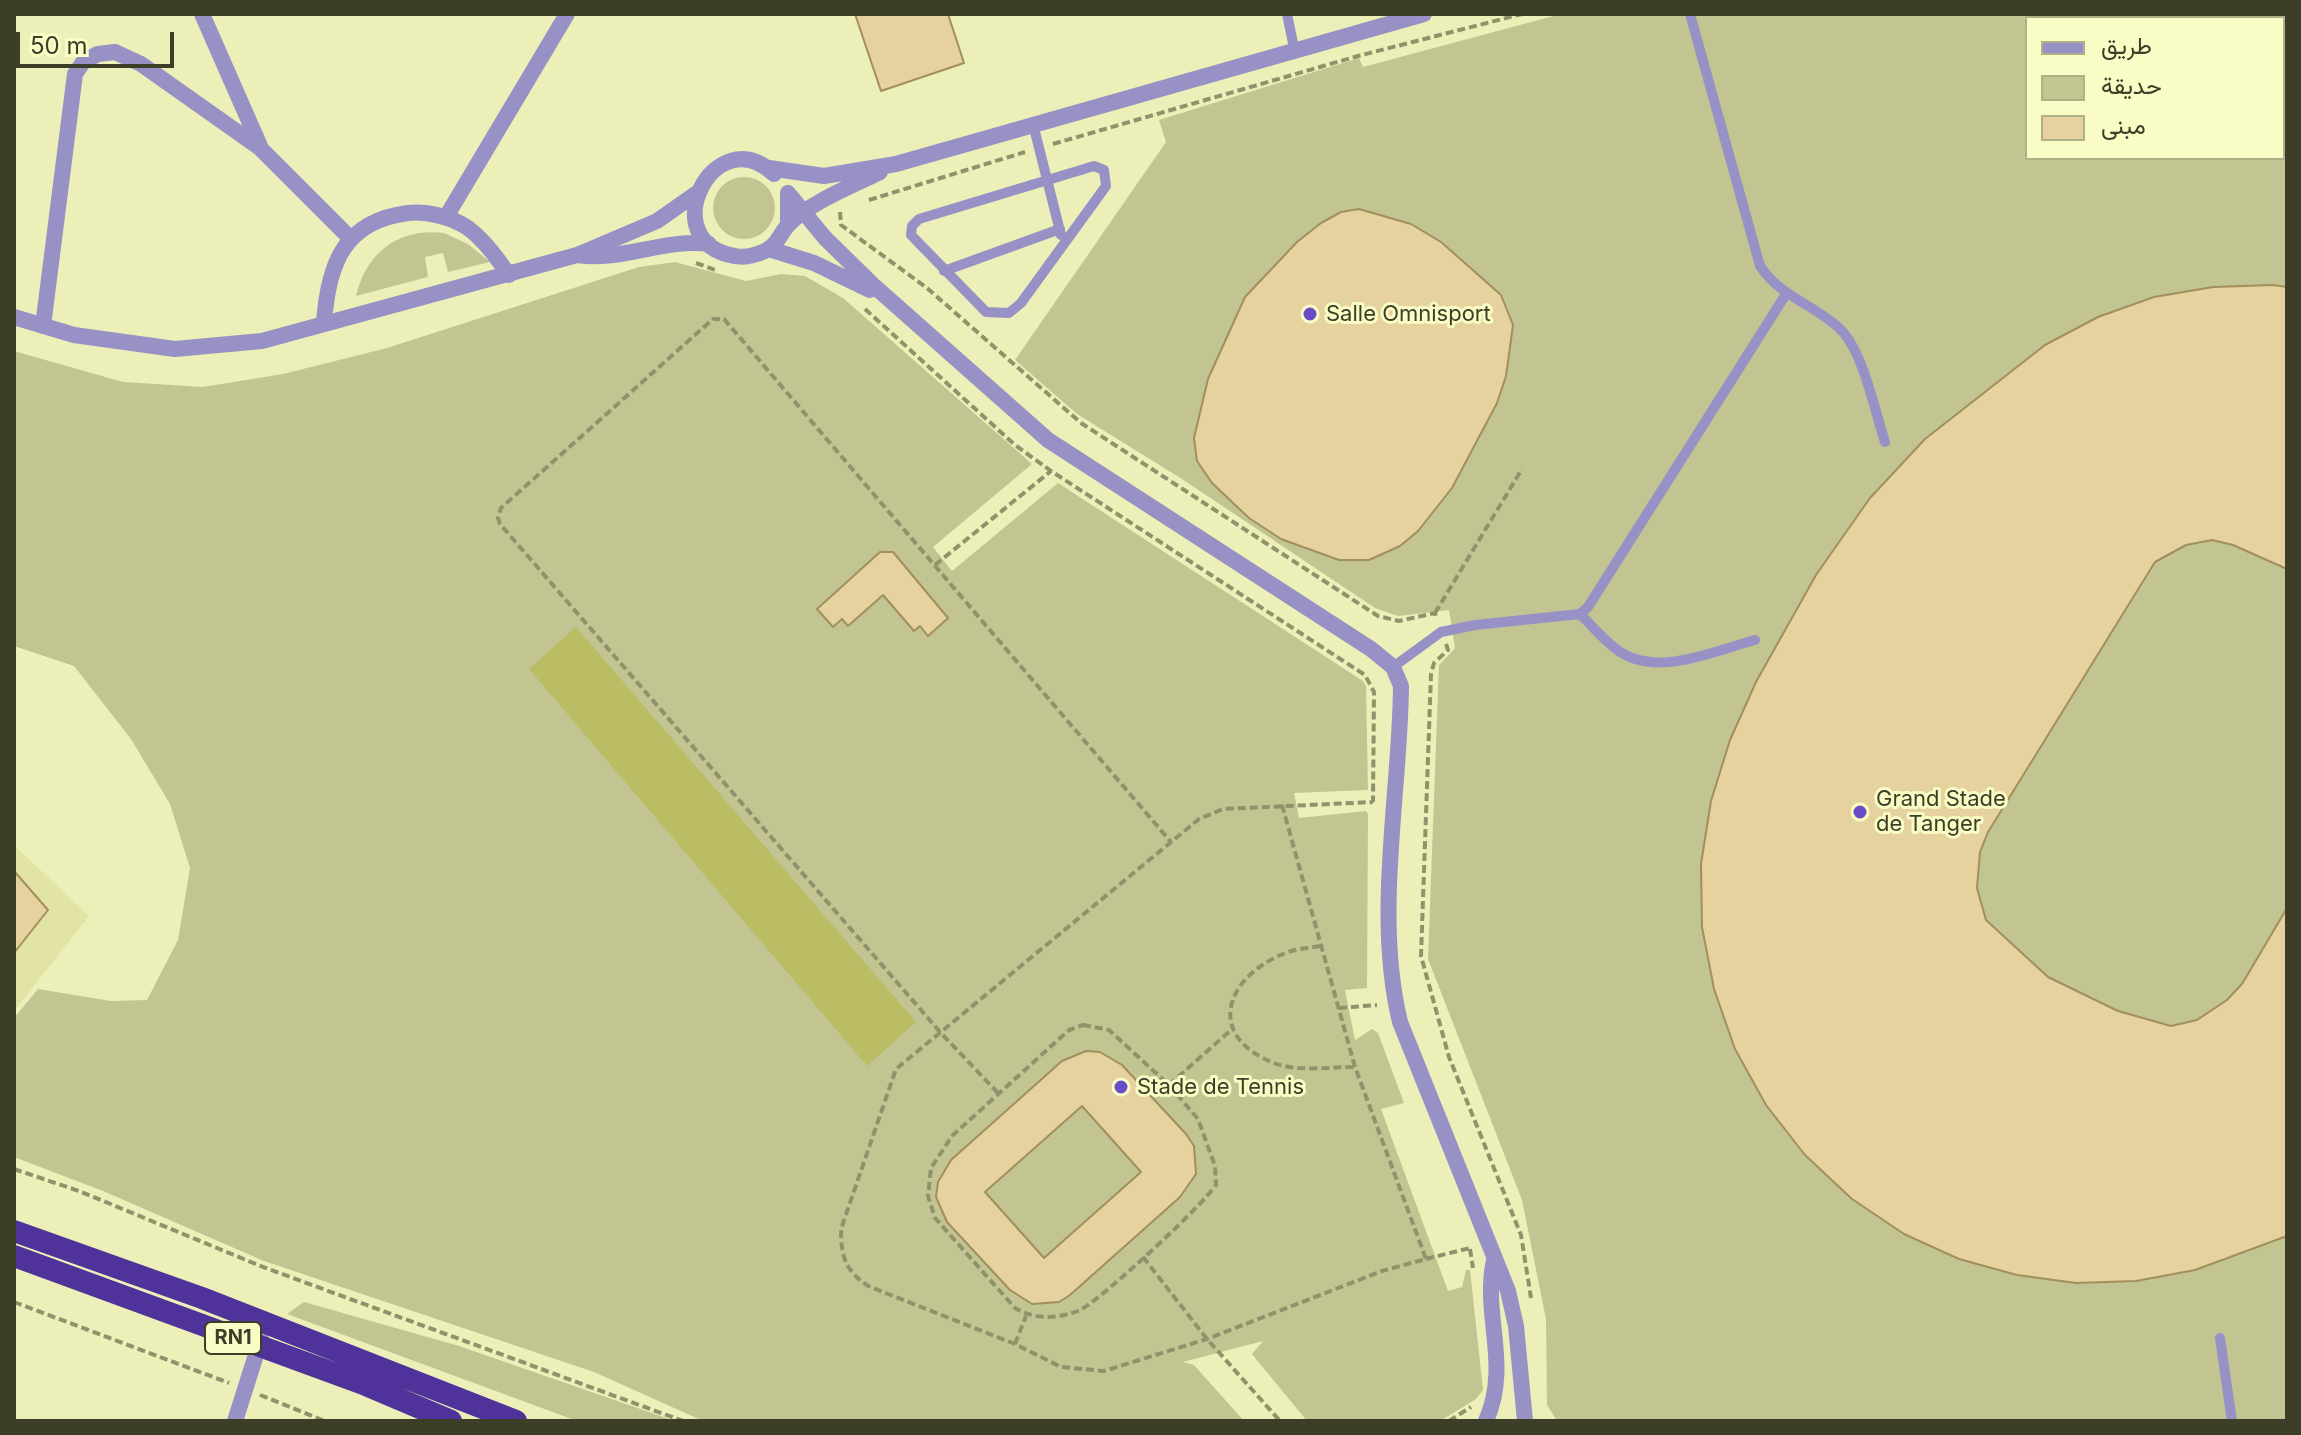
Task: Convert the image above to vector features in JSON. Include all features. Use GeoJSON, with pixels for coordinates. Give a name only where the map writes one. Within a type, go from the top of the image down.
{"type":"FeatureCollection","features":[{"type":"Feature","properties":{"kind":"highway","name":"RN1"},"geometry":{"type":"LineString","coordinates":[[14,1231],[267,1324],[516,1421]]}},
{"type":"Feature","properties":{"kind":"highway","name":"RN1"},"geometry":{"type":"LineString","coordinates":[[14,1256],[258,1348],[366,1385],[451,1421]]}},
{"type":"Feature","properties":{"kind":"street"},"geometry":{"type":"LineString","coordinates":[[202,14],[260,148]]}},
{"type":"Feature","properties":{"kind":"street"},"geometry":{"type":"LineString","coordinates":[[446,217],[567,14]]}},
{"type":"Feature","properties":{"kind":"street"},"geometry":{"type":"LineString","coordinates":[[14,317],[74,335],[175,349],[262,341],[577,255],[671,214],[697,193],[710,173],[723,164],[738,161],[824,176],[896,164],[1388,19],[1424,14]]}},
{"type":"Feature","properties":{"kind":"street"},"geometry":{"type":"LineString","coordinates":[[43,326],[75,74],[84,61],[98,54],[115,52],[141,64],[260,148],[350,238]]}},
{"type":"Feature","properties":{"kind":"street"},"geometry":{"type":"LineString","coordinates":[[769,249],[788,224],[804,213],[896,164]]}},
{"type":"Feature","properties":{"kind":"street"},"geometry":{"type":"LineString","coordinates":[[769,168],[804,213],[898,308],[1048,440],[1371,649],[1393,667],[1401,686],[1388,941],[1394,1000],[1513,1308],[1525,1421]]}},
{"type":"Feature","properties":{"kind":"street"},"geometry":{"type":"LineString","coordinates":[[697,193],[695,216],[709,244]]}},
{"type":"Feature","properties":{"kind":"street"},"geometry":{"type":"LineString","coordinates":[[788,193],[788,224]]}},
{"type":"Feature","properties":{"kind":"street"},"geometry":{"type":"LineString","coordinates":[[324,323],[326,287],[350,238],[387,216],[416,213],[446,217],[467,227],[488,247],[509,275]]}},
{"type":"Feature","properties":{"kind":"street"},"geometry":{"type":"LineString","coordinates":[[577,255],[609,256],[689,241],[709,244],[738,257],[769,249],[836,273],[898,308]]}},
{"type":"Feature","properties":{"kind":"street"},"geometry":{"type":"LineString","coordinates":[[1486,1421],[1496,1393],[1499,1372],[1491,1287],[1494,1260]]}},
{"type":"Feature","properties":{"kind":"street"},"geometry":{"type":"LineString","coordinates":[[235,1421],[267,1324]]}},
{"type":"Feature","properties":{"kind":"lane"},"geometry":{"type":"LineString","coordinates":[[1287,14],[1294,48]]}},
{"type":"Feature","properties":{"kind":"lane"},"geometry":{"type":"LineString","coordinates":[[1690,14],[1754,254],[1767,277],[1786,294],[1832,322],[1848,338],[1885,442]]}},
{"type":"Feature","properties":{"kind":"lane"},"geometry":{"type":"LineString","coordinates":[[1033,124],[1063,242]]}},
{"type":"Feature","properties":{"kind":"lane"},"geometry":{"type":"LineString","coordinates":[[1094,166],[1107,175],[1106,186],[1063,242],[1021,303],[1001,315],[986,312],[913,239],[911,231],[915,222],[1094,166]]}},
{"type":"Feature","properties":{"kind":"lane"},"geometry":{"type":"LineString","coordinates":[[944,271],[1060,229]]}},
{"type":"Feature","properties":{"kind":"lane"},"geometry":{"type":"LineString","coordinates":[[1393,667],[1441,632],[1475,625],[1580,614],[1595,598],[1786,294]]}},
{"type":"Feature","properties":{"kind":"lane"},"geometry":{"type":"LineString","coordinates":[[1580,614],[1617,650],[1651,662],[1673,661],[1755,640]]}},
{"type":"Feature","properties":{"kind":"lane"},"geometry":{"type":"LineString","coordinates":[[2220,1338],[2232,1421]]}},
{"type":"Feature","properties":{"kind":"path"},"geometry":{"type":"LineString","coordinates":[[854,204],[1358,56],[1522,14]]}},
{"type":"Feature","properties":{"kind":"path"},"geometry":{"type":"LineString","coordinates":[[846,207],[838,216],[841,225],[927,288],[1081,423],[1378,616],[1399,621],[1435,613],[1522,469]]}},
{"type":"Feature","properties":{"kind":"path"},"geometry":{"type":"LineString","coordinates":[[687,258],[721,271]]}},
{"type":"Feature","properties":{"kind":"path"},"geometry":{"type":"LineString","coordinates":[[856,302],[1015,445],[1365,675],[1374,692],[1373,817]]}},
{"type":"Feature","properties":{"kind":"path"},"geometry":{"type":"LineString","coordinates":[[998,1093],[940,1032],[498,518],[501,508],[713,319],[724,319],[1171,842]]}},
{"type":"Feature","properties":{"kind":"path"},"geometry":{"type":"LineString","coordinates":[[935,565],[1051,471]]}},
{"type":"Feature","properties":{"kind":"path"},"geometry":{"type":"LineString","coordinates":[[1435,613],[1448,650],[1434,663],[1431,674],[1421,956],[1449,1057],[1521,1235],[1532,1308]]}},
{"type":"Feature","properties":{"kind":"path"},"geometry":{"type":"LineString","coordinates":[[1373,802],[1282,805],[1208,813],[896,1069],[841,1229],[841,1253],[852,1274],[868,1286],[1015,1344],[1061,1367],[1104,1371],[1207,1339],[1382,1271],[1470,1248]]}},
{"type":"Feature","properties":{"kind":"path"},"geometry":{"type":"LineString","coordinates":[[1282,805],[1355,1067],[1426,1259]]}},
{"type":"Feature","properties":{"kind":"path"},"geometry":{"type":"LineString","coordinates":[[1320,946],[1285,953],[1252,975],[1233,998],[1228,1012],[1231,1030],[1249,1052],[1278,1065],[1355,1067]]}},
{"type":"Feature","properties":{"kind":"path"},"geometry":{"type":"LineString","coordinates":[[1338,1008],[1377,1005],[1375,992]]}},
{"type":"Feature","properties":{"kind":"path"},"geometry":{"type":"LineString","coordinates":[[1083,1025],[1109,1030],[1169,1085],[1198,1119],[1215,1166],[1216,1185],[1143,1257],[1081,1309],[1055,1316],[1027,1315],[1015,1308],[935,1218],[928,1196],[931,1168],[952,1136],[998,1093],[1069,1030],[1083,1025]]}},
{"type":"Feature","properties":{"kind":"path"},"geometry":{"type":"LineString","coordinates":[[1169,1085],[1231,1030]]}},
{"type":"Feature","properties":{"kind":"path"},"geometry":{"type":"LineString","coordinates":[[14,1169],[79,1191],[263,1267],[683,1421]]}},
{"type":"Feature","properties":{"kind":"path"},"geometry":{"type":"LineString","coordinates":[[1465,1234],[1474,1273]]}},
{"type":"Feature","properties":{"kind":"path"},"geometry":{"type":"LineString","coordinates":[[1143,1257],[1207,1339],[1280,1421]]}},
{"type":"Feature","properties":{"kind":"path"},"geometry":{"type":"LineString","coordinates":[[14,1302],[325,1421]]}},
{"type":"Feature","properties":{"kind":"path"},"geometry":{"type":"LineString","coordinates":[[1015,1344],[1027,1315]]}},
{"type":"Feature","properties":{"kind":"path"},"geometry":{"type":"LineString","coordinates":[[1449,1421],[1480,1403]]}},
{"type":"Feature","properties":{"kind":"shaded area"},"geometry":{"type":"Polygon","coordinates":[[[576,627],[916,1022],[867,1066],[529,669],[576,627]]]}},
{"type":"Feature","properties":{"kind":"shaded area"},"geometry":{"type":"Polygon","coordinates":[[[14,845],[89,916],[14,1011],[14,845]]]}},
{"type":"Feature","properties":{"kind":"green space","name":"Grand Stade de Tanger"},"geometry":{"type":"Polygon","coordinates":[[[1561,14],[2287,14],[2287,1421],[1557,1421],[1547,1405],[1546,1319],[1522,1200],[1428,959],[1439,665],[1455,648],[1449,610],[1398,616],[1375,608],[1182,479],[1077,414],[1015,360],[1166,142],[1159,120],[1359,58],[1363,67],[1561,14]]]}},
{"type":"Feature","properties":{"kind":"green space"},"geometry":{"type":"Polygon","coordinates":[[[744,177],[766,186],[775,208],[766,230],[744,239],[722,230],[713,208],[722,186],[744,177]]]}},
{"type":"Feature","properties":{"kind":"green space"},"geometry":{"type":"Polygon","coordinates":[[[444,233],[468,244],[490,262],[448,272],[443,253],[425,257],[428,277],[356,296],[368,267],[387,246],[412,235],[444,233]]]}},
{"type":"Feature","properties":{"kind":"green space"},"geometry":{"type":"Polygon","coordinates":[[[675,262],[746,281],[781,274],[805,276],[843,298],[1032,464],[933,547],[952,571],[1058,483],[1363,681],[1366,686],[1368,790],[1294,793],[1299,818],[1366,811],[1368,814],[1367,988],[1345,990],[1355,1040],[1372,1029],[1378,1033],[1404,1103],[1381,1109],[1448,1291],[1462,1287],[1466,1270],[1470,1270],[1483,1390],[1476,1399],[1440,1421],[1307,1421],[1252,1354],[1263,1341],[1183,1362],[1194,1365],[1244,1421],[703,1421],[594,1372],[264,1261],[103,1191],[14,1157],[14,1018],[38,989],[111,1001],[147,1000],[178,940],[190,868],[170,804],[131,739],[74,666],[14,646],[14,351],[123,382],[203,387],[283,374],[387,348],[639,267],[675,262]]]}},
{"type":"Feature","properties":{"kind":"green space"},"geometry":{"type":"Polygon","coordinates":[[[304,1302],[459,1346],[675,1421],[577,1421],[287,1314],[304,1302]]]}},
{"type":"Feature","properties":{"kind":"building"},"geometry":{"type":"Polygon","coordinates":[[[855,14],[948,14],[964,63],[881,91],[855,14]]]}},
{"type":"Feature","properties":{"kind":"building"},"geometry":{"type":"Polygon","coordinates":[[[1359,209],[1411,224],[1441,242],[1501,295],[1513,325],[1506,376],[1497,403],[1452,488],[1418,531],[1400,546],[1369,560],[1339,560],[1281,539],[1249,518],[1212,483],[1197,461],[1194,438],[1208,379],[1245,297],[1297,242],[1321,223],[1341,212],[1359,209]]]}},
{"type":"Feature","properties":{"kind":"building"},"geometry":{"type":"Polygon","coordinates":[[[2213,287],[2287,287],[2287,569],[2233,545],[2212,540],[2186,545],[2155,562],[1988,832],[1980,852],[1977,888],[1986,920],[2048,977],[2118,1011],[2171,1026],[2197,1020],[2227,1000],[2242,984],[2287,908],[2287,1236],[2195,1270],[2136,1281],[2076,1283],[2017,1275],[1959,1259],[1904,1234],[1852,1199],[1805,1155],[1766,1105],[1735,1049],[1714,989],[1702,927],[1701,864],[1711,801],[1730,740],[1756,682],[1816,575],[1870,498],[1925,439],[2045,345],[2098,317],[2154,297],[2213,287]]]}},
{"type":"Feature","properties":{"kind":"building"},"geometry":{"type":"Polygon","coordinates":[[[880,552],[893,552],[948,618],[928,636],[920,626],[914,631],[883,595],[848,626],[842,619],[833,627],[817,609],[880,552]]]}},
{"type":"Feature","properties":{"kind":"building"},"geometry":{"type":"Polygon","coordinates":[[[14,871],[48,910],[14,953],[14,871]]]}},
{"type":"Feature","properties":{"kind":"building"},"geometry":{"type":"Polygon","coordinates":[[[1086,1051],[1100,1052],[1122,1065],[1186,1134],[1194,1146],[1196,1174],[1180,1197],[1070,1295],[1059,1302],[1032,1304],[1010,1290],[947,1222],[936,1197],[938,1182],[951,1160],[1062,1061],[1086,1051]],[[1082,1106],[985,1192],[1044,1258],[1141,1172],[1082,1106]]]}},
{"type":"Feature","properties":{"kind":"place","name":"Salle Omnisport"},"geometry":{"type":"Point","coordinates":[1310,314]}},
{"type":"Feature","properties":{"kind":"place","name":"Grand Stade de Tanger"},"geometry":{"type":"Point","coordinates":[1860,812]}},
{"type":"Feature","properties":{"kind":"place","name":"Stade de Tennis"},"geometry":{"type":"Point","coordinates":[1121,1087]}}]}
